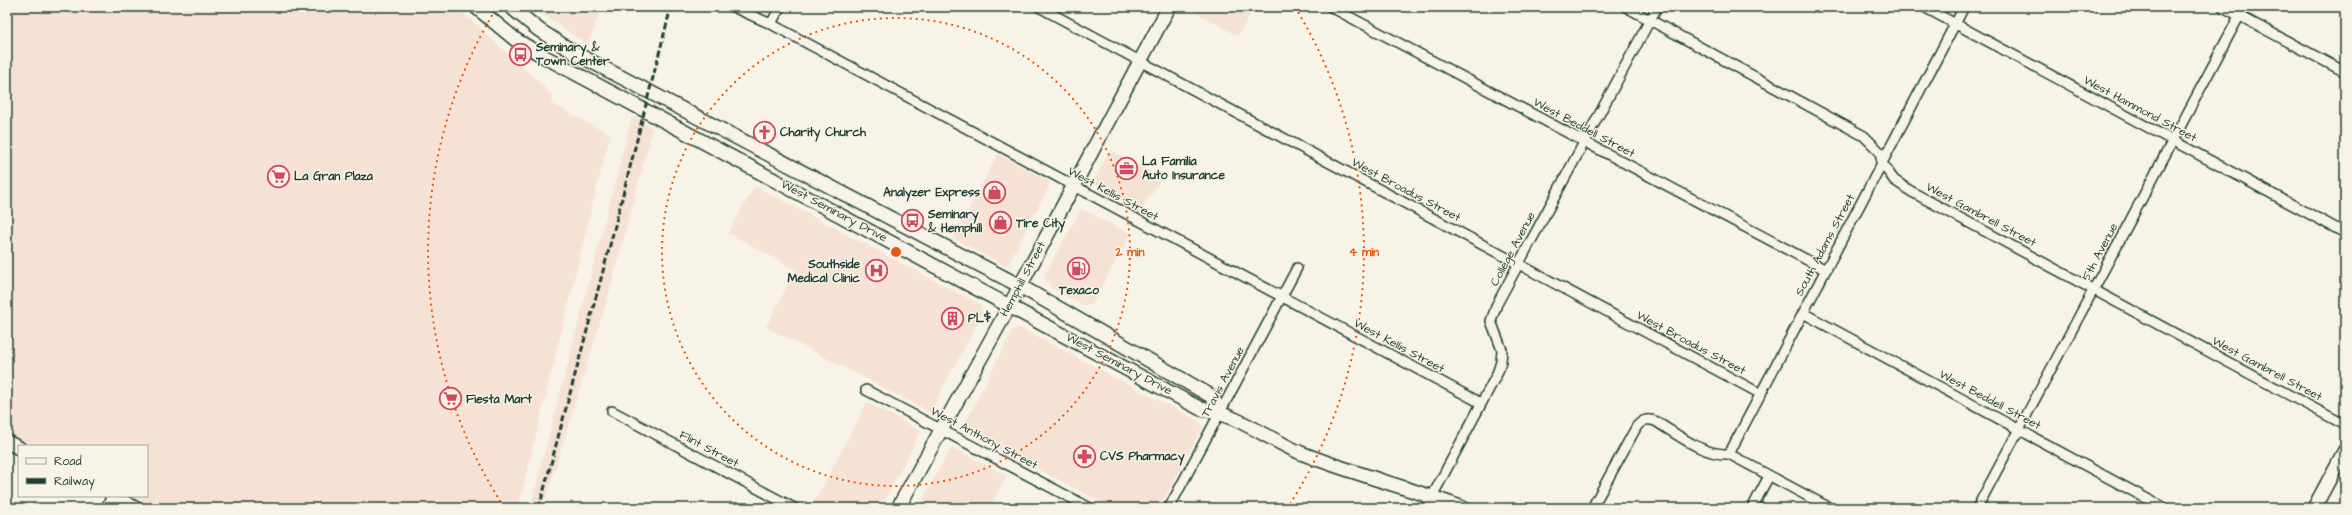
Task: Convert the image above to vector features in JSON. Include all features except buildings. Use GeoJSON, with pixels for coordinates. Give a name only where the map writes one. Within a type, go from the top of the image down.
{"type":"FeatureCollection","features":[{"type":"Feature","properties":{"kind":"main road","name":"West Seminary Drive"},"geometry":{"type":"LineString","coordinates":[[476,7],[516,40],[545,57],[1010,305],[1201,409],[1221,412],[1268,438],[1332,465],[1429,502],[1463,508]]}},
{"type":"Feature","properties":{"kind":"main road","name":"West Seminary Drive"},"geometry":{"type":"LineString","coordinates":[[511,7],[539,30],[575,53],[845,193],[1020,286],[1211,396],[1221,412]]}},
{"type":"Feature","properties":{"kind":"main road","name":"Hemphill Street"},"geometry":{"type":"LineString","coordinates":[[898,508],[1010,305],[1169,7]]}},
{"type":"Feature","properties":{"kind":"main road"},"geometry":{"type":"LineString","coordinates":[[829,209],[845,193]]}},
{"type":"Feature","properties":{"kind":"main road"},"geometry":{"type":"LineString","coordinates":[[7,442],[18,448]]}},
{"type":"Feature","properties":{"kind":"main road"},"geometry":{"type":"LineString","coordinates":[[2314,508],[2345,450]]}},
{"type":"Feature","properties":{"kind":"main road"},"geometry":{"type":"LineString","coordinates":[[114,497],[134,508]]}},
{"type":"Feature","properties":{"kind":"street","name":"West Kellis Street"},"geometry":{"type":"LineString","coordinates":[[733,7],[771,24],[1481,403]]}},
{"type":"Feature","properties":{"kind":"street"},"geometry":{"type":"LineString","coordinates":[[771,24],[780,7]]}},
{"type":"Feature","properties":{"kind":"street","name":"West Broadus Street"},"geometry":{"type":"LineString","coordinates":[[1039,7],[1761,394]]}},
{"type":"Feature","properties":{"kind":"street","name":"West Beddell Street"},"geometry":{"type":"LineString","coordinates":[[1331,7],[1826,270]]}},
{"type":"Feature","properties":{"kind":"street","name":"West Gambrell Street"},"geometry":{"type":"LineString","coordinates":[[1626,7],[1864,136],[1880,152],[1882,163],[1894,180],[1912,192],[2345,425]]}},
{"type":"Feature","properties":{"kind":"street","name":"College Avenue"},"geometry":{"type":"LineString","coordinates":[[1429,502],[1497,374],[1501,362],[1502,350],[1491,321],[1497,304],[1657,7]]}},
{"type":"Feature","properties":{"kind":"street","name":"West Hammond Street"},"geometry":{"type":"LineString","coordinates":[[1924,7],[2345,233]]}},
{"type":"Feature","properties":{"kind":"street","name":"South Adams Street"},"geometry":{"type":"LineString","coordinates":[[1729,454],[1964,7]]}},
{"type":"Feature","properties":{"kind":"street"},"geometry":{"type":"LineString","coordinates":[[2223,7],[2345,72]]}},
{"type":"Feature","properties":{"kind":"street","name":"5th Avenue"},"geometry":{"type":"LineString","coordinates":[[1977,508],[2244,7]]}},
{"type":"Feature","properties":{"kind":"street","name":"Travis Avenue"},"geometry":{"type":"LineString","coordinates":[[1169,508],[1297,268]]}},
{"type":"Feature","properties":{"kind":"street","name":"West Beddell Street"},"geometry":{"type":"LineString","coordinates":[[1803,313],[2164,508]]}},
{"type":"Feature","properties":{"kind":"street","name":"West Anthony Street"},"geometry":{"type":"LineString","coordinates":[[866,390],[942,428],[1090,508]]}},
{"type":"Feature","properties":{"kind":"street","name":"Flint Street"},"geometry":{"type":"LineString","coordinates":[[612,411],[794,508]]}},
{"type":"Feature","properties":{"kind":"street"},"geometry":{"type":"LineString","coordinates":[[1592,508],[1637,426],[1643,420],[1649,419],[1706,451],[1717,455],[1729,454],[1830,508]]}},
{"type":"Feature","properties":{"kind":"street"},"geometry":{"type":"LineString","coordinates":[[1752,508],[1770,476]]}},
{"type":"Feature","properties":{"kind":"street"},"geometry":{"type":"LineString","coordinates":[[106,508],[112,497]]}},
{"type":"Feature","properties":{"kind":"shaded area","name":"La Gran Plaza"},"geometry":{"type":"Polygon","coordinates":[[[7,7],[457,7],[554,96],[550,103],[610,134],[518,508],[148,508],[128,497],[148,497],[148,445],[31,445],[7,432],[7,7]]]}},
{"type":"Feature","properties":{"kind":"shaded area"},"geometry":{"type":"Polygon","coordinates":[[[532,7],[602,7],[588,45],[532,7]]]}},
{"type":"Feature","properties":{"kind":"shaded area"},"geometry":{"type":"Polygon","coordinates":[[[1187,7],[1254,7],[1238,36],[1187,7]]]}},
{"type":"Feature","properties":{"kind":"shaded area"},"geometry":{"type":"Polygon","coordinates":[[[632,117],[653,128],[610,290],[543,508],[530,508],[632,117]]]}},
{"type":"Feature","properties":{"kind":"shaded area"},"geometry":{"type":"Polygon","coordinates":[[[1110,150],[1162,178],[1142,209],[1095,184],[1096,176],[1110,150]]]}},
{"type":"Feature","properties":{"kind":"shaded area"},"geometry":{"type":"Polygon","coordinates":[[[998,154],[1049,181],[1049,187],[1008,264],[1004,265],[953,238],[998,154]]]}},
{"type":"Feature","properties":{"kind":"shaded area"},"geometry":{"type":"Polygon","coordinates":[[[755,186],[981,305],[982,315],[930,412],[766,327],[796,270],[728,233],[755,186]]]}},
{"type":"Feature","properties":{"kind":"shaded area"},"geometry":{"type":"Polygon","coordinates":[[[1081,209],[1131,234],[1092,304],[1083,305],[1051,288],[1044,276],[1081,209]]]}},
{"type":"Feature","properties":{"kind":"shaded area"},"geometry":{"type":"Polygon","coordinates":[[[1021,328],[1200,422],[1203,427],[1159,508],[1112,508],[962,429],[1013,329],[1021,328]]]}},
{"type":"Feature","properties":{"kind":"shaded area"},"geometry":{"type":"Polygon","coordinates":[[[867,402],[921,431],[880,508],[812,507],[867,402]]]}},
{"type":"Feature","properties":{"kind":"shaded area"},"geometry":{"type":"Polygon","coordinates":[[[953,448],[1007,476],[989,508],[918,508],[949,451],[953,448]]]}},
{"type":"Feature","properties":{"kind":"railway"},"geometry":{"type":"LineString","coordinates":[[539,508],[609,249],[671,7]]}},
{"type":"Feature","properties":{"kind":"place","name":"Seminary & Town Center"},"geometry":{"type":"Point","coordinates":[521,54]}},
{"type":"Feature","properties":{"kind":"place","name":"Charity Church"},"geometry":{"type":"Point","coordinates":[764,132]}},
{"type":"Feature","properties":{"kind":"place","name":"La Familia Auto Insurance"},"geometry":{"type":"Point","coordinates":[1126,168]}},
{"type":"Feature","properties":{"kind":"place","name":"La Gran Plaza"},"geometry":{"type":"Point","coordinates":[278,176]}},
{"type":"Feature","properties":{"kind":"place","name":"Analyzer Express"},"geometry":{"type":"Point","coordinates":[995,192]}},
{"type":"Feature","properties":{"kind":"place","name":"Seminary & Hemphill"},"geometry":{"type":"Point","coordinates":[913,221]}},
{"type":"Feature","properties":{"kind":"place","name":"Tire City"},"geometry":{"type":"Point","coordinates":[1001,223]}},
{"type":"Feature","properties":{"kind":"place","name":"Texaco"},"geometry":{"type":"Point","coordinates":[1079,269]}},
{"type":"Feature","properties":{"kind":"place","name":"Southside Medical Clinic"},"geometry":{"type":"Point","coordinates":[876,271]}},
{"type":"Feature","properties":{"kind":"place","name":"PL$"},"geometry":{"type":"Point","coordinates":[953,318]}},
{"type":"Feature","properties":{"kind":"place","name":"Fiesta Mart"},"geometry":{"type":"Point","coordinates":[451,399]}},
{"type":"Feature","properties":{"kind":"place","name":"CVS Pharmacy"},"geometry":{"type":"Point","coordinates":[1085,456]}}]}
